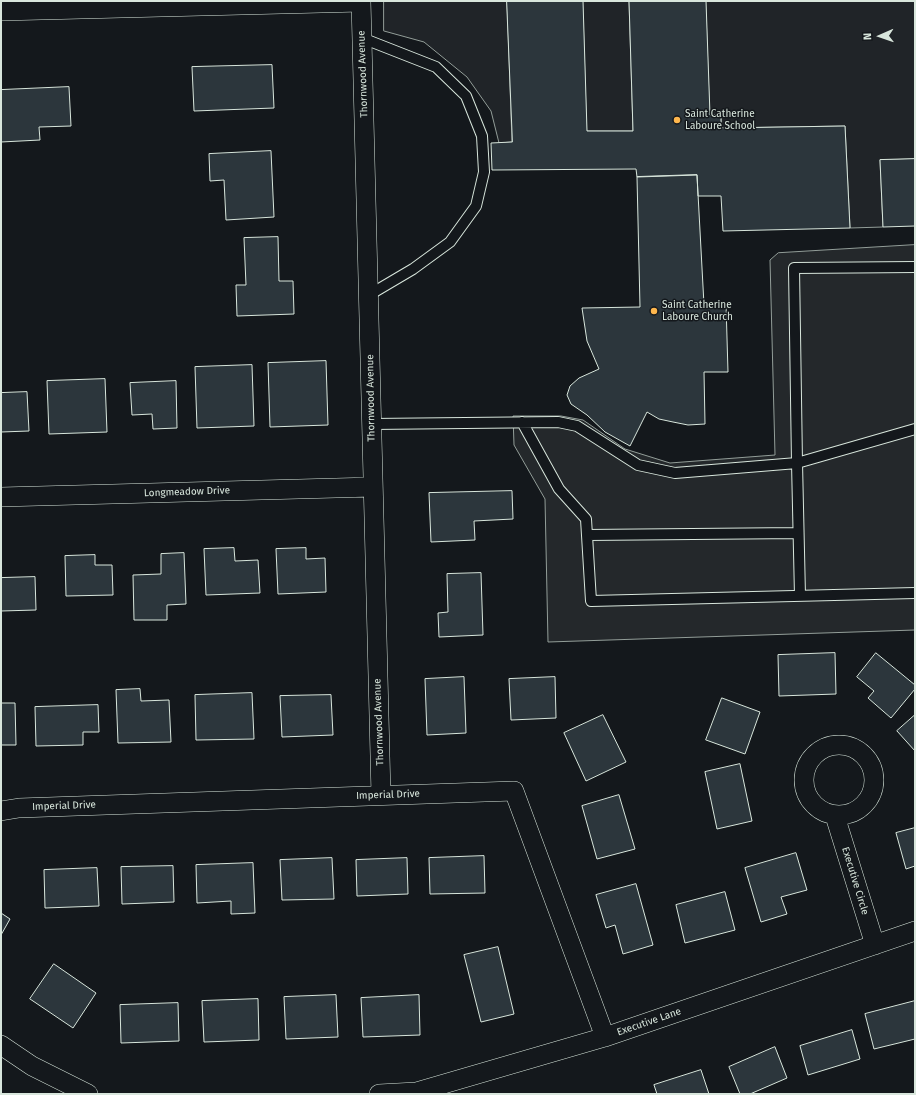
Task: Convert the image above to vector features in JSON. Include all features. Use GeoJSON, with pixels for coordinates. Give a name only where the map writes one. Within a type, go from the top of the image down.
{"type":"FeatureCollection","features":[{"type":"Feature","properties":{"kind":"street"},"geometry":{"type":"LineString","coordinates":[[1,12],[361,2]]}},
{"type":"Feature","properties":{"kind":"street","name":"Thornwood Avenue"},"geometry":{"type":"LineString","coordinates":[[361,2],[372,424],[372,487],[381,795]]}},
{"type":"Feature","properties":{"kind":"street","name":"Longmeadow Drive"},"geometry":{"type":"LineString","coordinates":[[1,497],[372,487]]}},
{"type":"Feature","properties":{"kind":"street","name":"Imperial Drive"},"geometry":{"type":"LineString","coordinates":[[1,811],[19,808],[514,791],[604,1037]]}},
{"type":"Feature","properties":{"kind":"street","name":"Executive Circle"},"geometry":{"type":"LineString","coordinates":[[835,816],[875,946]]}},
{"type":"Feature","properties":{"kind":"street","name":"Executive Lane"},"geometry":{"type":"LineString","coordinates":[[379,1094],[416,1092],[604,1037],[875,946],[915,931]]}},
{"type":"Feature","properties":{"kind":"street"},"geometry":{"type":"LineString","coordinates":[[1,1045],[32,1066],[88,1094]]}},
{"type":"Feature","properties":{"kind":"lane"},"geometry":{"type":"LineString","coordinates":[[362,38],[436,67],[466,96],[482,136],[484,172],[476,206],[450,242],[413,270],[369,295]]}},
{"type":"Feature","properties":{"kind":"lane"},"geometry":{"type":"LineString","coordinates":[[800,596],[794,268],[915,267]]}},
{"type":"Feature","properties":{"kind":"lane"},"geometry":{"type":"LineString","coordinates":[[522,422],[559,489],[586,519],[591,601],[915,593]]}},
{"type":"Feature","properties":{"kind":"lane"},"geometry":{"type":"LineString","coordinates":[[372,424],[558,422],[578,426],[638,465],[675,474],[797,463],[915,430]]}},
{"type":"Feature","properties":{"kind":"lane"},"geometry":{"type":"LineString","coordinates":[[587,535],[798,533]]}},
{"type":"Feature","properties":{"kind":"shaded area"},"geometry":{"type":"Polygon","coordinates":[[[384,1],[507,1],[512,142],[499,143],[491,111],[467,77],[424,42],[384,31],[384,1]]]}},
{"type":"Feature","properties":{"kind":"shaded area"},"geometry":{"type":"Polygon","coordinates":[[[583,1],[629,1],[633,131],[587,131],[583,1]]]}},
{"type":"Feature","properties":{"kind":"shaded area"},"geometry":{"type":"Polygon","coordinates":[[[706,1],[915,1],[915,159],[880,160],[883,227],[850,228],[845,126],[721,128],[721,115],[710,115],[706,1]]]}},
{"type":"Feature","properties":{"kind":"shaded area"},"geometry":{"type":"Polygon","coordinates":[[[915,245],[915,630],[548,642],[545,499],[514,445],[513,416],[561,416],[583,420],[625,449],[670,463],[775,455],[770,260],[778,253],[915,245]]]}},
{"type":"Feature","properties":{"kind":"building","name":"Saint Catherine Laboure School"},"geometry":{"type":"Polygon","coordinates":[[[507,1],[583,1],[587,131],[633,131],[629,1],[706,1],[710,115],[721,115],[721,128],[845,126],[850,228],[723,231],[721,196],[698,196],[697,175],[637,177],[636,169],[492,170],[491,143],[512,142],[507,1]]]}},
{"type":"Feature","properties":{"kind":"building"},"geometry":{"type":"Polygon","coordinates":[[[272,65],[274,108],[194,111],[192,67],[272,65]]]}},
{"type":"Feature","properties":{"kind":"building"},"geometry":{"type":"Polygon","coordinates":[[[69,87],[71,126],[39,127],[40,140],[1,142],[1,90],[69,87]]]}},
{"type":"Feature","properties":{"kind":"building"},"geometry":{"type":"Polygon","coordinates":[[[271,151],[274,217],[226,220],[224,180],[210,181],[209,154],[271,151]]]}},
{"type":"Feature","properties":{"kind":"building"},"geometry":{"type":"Polygon","coordinates":[[[915,159],[915,226],[883,227],[880,160],[915,159]]]}},
{"type":"Feature","properties":{"kind":"building","name":"Saint Catherine Laboure Church"},"geometry":{"type":"Polygon","coordinates":[[[697,175],[704,305],[726,304],[728,372],[704,372],[705,424],[688,425],[673,422],[659,419],[647,412],[630,446],[605,432],[587,415],[571,404],[567,395],[570,386],[579,378],[599,369],[587,341],[582,308],[640,307],[637,177],[697,175]]]}},
{"type":"Feature","properties":{"kind":"building"},"geometry":{"type":"Polygon","coordinates":[[[278,237],[279,281],[293,281],[294,314],[237,316],[236,285],[246,285],[244,238],[278,237]]]}},
{"type":"Feature","properties":{"kind":"building"},"geometry":{"type":"Polygon","coordinates":[[[326,361],[328,425],[270,427],[268,363],[326,361]]]}},
{"type":"Feature","properties":{"kind":"building"},"geometry":{"type":"Polygon","coordinates":[[[252,365],[254,426],[197,428],[195,367],[252,365]]]}},
{"type":"Feature","properties":{"kind":"building"},"geometry":{"type":"Polygon","coordinates":[[[105,379],[107,432],[49,434],[47,381],[105,379]]]}},
{"type":"Feature","properties":{"kind":"building"},"geometry":{"type":"Polygon","coordinates":[[[176,381],[177,428],[153,429],[152,414],[132,415],[130,383],[176,381]]]}},
{"type":"Feature","properties":{"kind":"building"},"geometry":{"type":"Polygon","coordinates":[[[27,392],[29,431],[1,432],[1,393],[27,392]]]}},
{"type":"Feature","properties":{"kind":"building"},"geometry":{"type":"Polygon","coordinates":[[[512,491],[513,519],[474,521],[475,540],[431,542],[429,493],[512,491]]]}},
{"type":"Feature","properties":{"kind":"building"},"geometry":{"type":"Polygon","coordinates":[[[234,548],[235,561],[258,560],[260,593],[206,595],[204,549],[234,548]]]}},
{"type":"Feature","properties":{"kind":"building"},"geometry":{"type":"Polygon","coordinates":[[[306,548],[306,559],[325,558],[326,592],[278,594],[276,549],[306,548]]]}},
{"type":"Feature","properties":{"kind":"building"},"geometry":{"type":"Polygon","coordinates":[[[184,553],[186,604],[167,605],[167,620],[134,620],[133,575],[161,574],[161,554],[184,553]]]}},
{"type":"Feature","properties":{"kind":"building"},"geometry":{"type":"Polygon","coordinates":[[[95,555],[95,565],[112,565],[113,595],[66,596],[65,556],[95,555]]]}},
{"type":"Feature","properties":{"kind":"building"},"geometry":{"type":"Polygon","coordinates":[[[481,573],[483,635],[439,637],[438,613],[448,612],[447,574],[481,573]]]}},
{"type":"Feature","properties":{"kind":"building"},"geometry":{"type":"Polygon","coordinates":[[[35,577],[36,610],[1,611],[1,578],[35,577]]]}},
{"type":"Feature","properties":{"kind":"building"},"geometry":{"type":"Polygon","coordinates":[[[835,653],[836,694],[779,696],[778,655],[835,653]]]}},
{"type":"Feature","properties":{"kind":"building"},"geometry":{"type":"Polygon","coordinates":[[[876,653],[915,685],[915,689],[891,718],[868,698],[874,691],[857,677],[876,653]]]}},
{"type":"Feature","properties":{"kind":"building"},"geometry":{"type":"Polygon","coordinates":[[[464,677],[466,733],[427,735],[425,679],[464,677]]]}},
{"type":"Feature","properties":{"kind":"building"},"geometry":{"type":"Polygon","coordinates":[[[555,677],[556,718],[511,720],[509,679],[555,677]]]}},
{"type":"Feature","properties":{"kind":"building"},"geometry":{"type":"Polygon","coordinates":[[[140,689],[141,701],[169,700],[171,742],[118,743],[116,690],[140,689]]]}},
{"type":"Feature","properties":{"kind":"building"},"geometry":{"type":"Polygon","coordinates":[[[252,693],[254,739],[196,740],[195,695],[252,693]]]}},
{"type":"Feature","properties":{"kind":"building"},"geometry":{"type":"Polygon","coordinates":[[[331,695],[333,735],[282,737],[280,696],[331,695]]]}},
{"type":"Feature","properties":{"kind":"building"},"geometry":{"type":"Polygon","coordinates":[[[722,698],[760,712],[745,754],[706,740],[722,698]]]}},
{"type":"Feature","properties":{"kind":"building"},"geometry":{"type":"Polygon","coordinates":[[[1,703],[15,703],[16,745],[1,745],[1,703]]]}},
{"type":"Feature","properties":{"kind":"building"},"geometry":{"type":"Polygon","coordinates":[[[98,705],[99,732],[83,732],[83,745],[36,746],[35,707],[98,705]]]}},
{"type":"Feature","properties":{"kind":"building"},"geometry":{"type":"Polygon","coordinates":[[[603,715],[626,762],[586,781],[564,733],[603,715]]]}},
{"type":"Feature","properties":{"kind":"building"},"geometry":{"type":"Polygon","coordinates":[[[915,715],[915,751],[897,731],[915,715]]]}},
{"type":"Feature","properties":{"kind":"building"},"geometry":{"type":"Polygon","coordinates":[[[740,764],[752,821],[717,829],[705,772],[740,764]]]}},
{"type":"Feature","properties":{"kind":"building"},"geometry":{"type":"Polygon","coordinates":[[[619,795],[635,849],[597,859],[582,806],[619,795]]]}},
{"type":"Feature","properties":{"kind":"building"},"geometry":{"type":"Polygon","coordinates":[[[915,828],[915,866],[906,869],[896,833],[915,828]]]}},
{"type":"Feature","properties":{"kind":"building"},"geometry":{"type":"Polygon","coordinates":[[[796,853],[807,890],[781,897],[787,914],[761,922],[745,868],[796,853]]]}},
{"type":"Feature","properties":{"kind":"building"},"geometry":{"type":"Polygon","coordinates":[[[484,856],[485,893],[430,894],[429,858],[484,856]]]}},
{"type":"Feature","properties":{"kind":"building"},"geometry":{"type":"Polygon","coordinates":[[[332,858],[334,899],[282,900],[280,860],[332,858]]]}},
{"type":"Feature","properties":{"kind":"building"},"geometry":{"type":"Polygon","coordinates":[[[407,858],[408,894],[357,896],[356,860],[407,858]]]}},
{"type":"Feature","properties":{"kind":"building"},"geometry":{"type":"Polygon","coordinates":[[[253,863],[255,913],[231,914],[231,901],[197,903],[196,865],[253,863]]]}},
{"type":"Feature","properties":{"kind":"building"},"geometry":{"type":"Polygon","coordinates":[[[173,866],[174,902],[122,904],[121,867],[173,866]]]}},
{"type":"Feature","properties":{"kind":"building"},"geometry":{"type":"Polygon","coordinates":[[[97,868],[99,906],[45,908],[44,870],[97,868]]]}},
{"type":"Feature","properties":{"kind":"building"},"geometry":{"type":"Polygon","coordinates":[[[636,884],[653,945],[623,954],[615,925],[606,928],[596,895],[636,884]]]}},
{"type":"Feature","properties":{"kind":"building"},"geometry":{"type":"Polygon","coordinates":[[[725,892],[735,930],[685,943],[676,905],[725,892]]]}},
{"type":"Feature","properties":{"kind":"building"},"geometry":{"type":"Polygon","coordinates":[[[1,913],[10,919],[1,935],[1,913]]]}},
{"type":"Feature","properties":{"kind":"building"},"geometry":{"type":"Polygon","coordinates":[[[498,947],[514,1014],[481,1022],[464,955],[498,947]]]}},
{"type":"Feature","properties":{"kind":"building"},"geometry":{"type":"Polygon","coordinates":[[[54,964],[96,993],[73,1028],[30,999],[54,964]]]}},
{"type":"Feature","properties":{"kind":"building"},"geometry":{"type":"Polygon","coordinates":[[[336,995],[338,1037],[286,1039],[284,997],[336,995]]]}},
{"type":"Feature","properties":{"kind":"building"},"geometry":{"type":"Polygon","coordinates":[[[419,995],[420,1035],[363,1037],[361,998],[419,995]]]}},
{"type":"Feature","properties":{"kind":"building"},"geometry":{"type":"Polygon","coordinates":[[[258,999],[259,1040],[204,1042],[202,1001],[258,999]]]}},
{"type":"Feature","properties":{"kind":"building"},"geometry":{"type":"Polygon","coordinates":[[[915,1001],[915,1039],[874,1049],[865,1014],[915,1001]]]}},
{"type":"Feature","properties":{"kind":"building"},"geometry":{"type":"Polygon","coordinates":[[[178,1003],[179,1041],[121,1043],[120,1005],[178,1003]]]}},
{"type":"Feature","properties":{"kind":"building"},"geometry":{"type":"Polygon","coordinates":[[[852,1030],[860,1059],[808,1075],[800,1046],[852,1030]]]}},
{"type":"Feature","properties":{"kind":"building"},"geometry":{"type":"Polygon","coordinates":[[[775,1047],[787,1078],[750,1094],[740,1094],[729,1067],[775,1047]]]}},
{"type":"Feature","properties":{"kind":"building"},"geometry":{"type":"Polygon","coordinates":[[[701,1070],[709,1094],[657,1094],[654,1085],[701,1070]]]}},
{"type":"Feature","properties":{"kind":"place","name":"Saint Catherine Laboure School"},"geometry":{"type":"Point","coordinates":[677,120]}},
{"type":"Feature","properties":{"kind":"place","name":"Saint Catherine Laboure Church"},"geometry":{"type":"Point","coordinates":[654,311]}}]}
